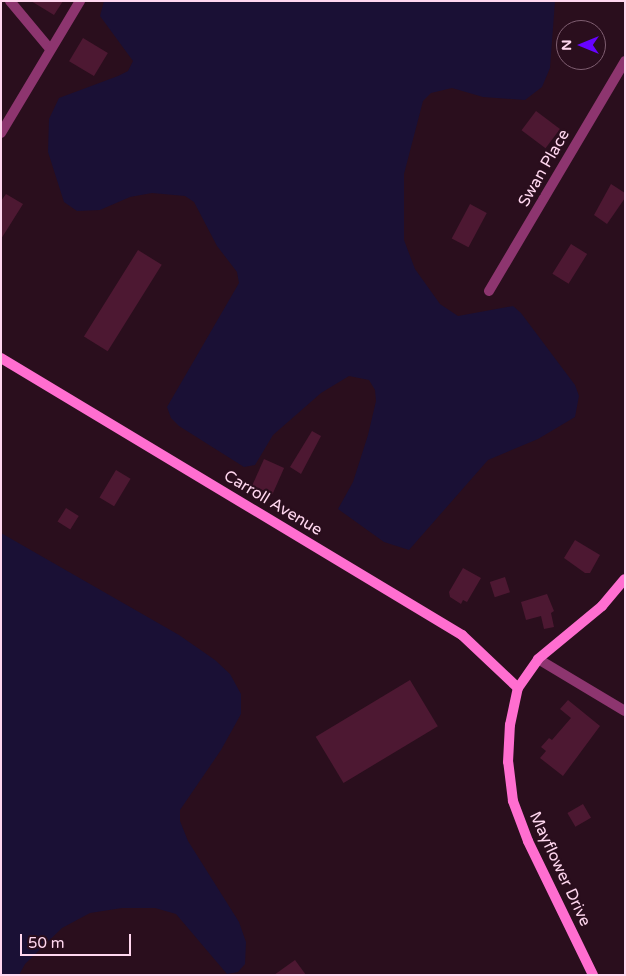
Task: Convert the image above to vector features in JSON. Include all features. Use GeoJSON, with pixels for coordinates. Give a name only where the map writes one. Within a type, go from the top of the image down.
{"type":"FeatureCollection","features":[{"type":"Feature","properties":{"kind":"street"},"geometry":{"type":"LineString","coordinates":[[10,1],[50,49]]}},
{"type":"Feature","properties":{"kind":"street"},"geometry":{"type":"LineString","coordinates":[[1,133],[80,1]]}},
{"type":"Feature","properties":{"kind":"street","name":"Swan Place"},"geometry":{"type":"LineString","coordinates":[[490,292],[625,61]]}},
{"type":"Feature","properties":{"kind":"street","name":"Carroll Avenue"},"geometry":{"type":"LineString","coordinates":[[1,358],[462,635],[518,688]]}},
{"type":"Feature","properties":{"kind":"street","name":"Mayflower Drive"},"geometry":{"type":"LineString","coordinates":[[593,975],[528,841],[513,801],[508,762],[510,725],[518,688],[538,659],[602,606],[625,579]]}},
{"type":"Feature","properties":{"kind":"street"},"geometry":{"type":"LineString","coordinates":[[538,659],[625,711]]}},
{"type":"Feature","properties":{"kind":"shaded area"},"geometry":{"type":"Polygon","coordinates":[[[104,1],[555,1],[550,68],[542,87],[525,100],[483,97],[452,88],[431,93],[423,101],[404,174],[404,240],[415,269],[440,304],[458,316],[513,306],[521,313],[575,385],[579,396],[575,417],[538,439],[488,460],[409,550],[384,542],[338,509],[353,482],[368,435],[376,401],[375,390],[369,380],[349,376],[321,393],[273,435],[255,465],[244,467],[179,426],[171,418],[167,407],[239,283],[237,272],[217,246],[194,202],[185,196],[152,193],[130,197],[100,210],[77,211],[64,202],[48,152],[49,119],[59,98],[128,71],[133,61],[100,16],[104,1]]]}},
{"type":"Feature","properties":{"kind":"shaded area"},"geometry":{"type":"Polygon","coordinates":[[[1,533],[179,635],[215,660],[230,674],[241,694],[241,714],[221,750],[180,810],[180,821],[188,841],[239,922],[246,942],[245,964],[238,972],[227,974],[176,914],[155,908],[122,908],[90,913],[62,928],[25,964],[19,975],[1,975],[1,533]]]}},
{"type":"Feature","properties":{"kind":"building"},"geometry":{"type":"Polygon","coordinates":[[[31,1],[63,1],[54,15],[31,1]]]}},
{"type":"Feature","properties":{"kind":"building"},"geometry":{"type":"Polygon","coordinates":[[[83,38],[108,53],[94,76],[69,61],[83,38]]]}},
{"type":"Feature","properties":{"kind":"building"},"geometry":{"type":"Polygon","coordinates":[[[536,111],[560,129],[546,148],[522,130],[536,111]]]}},
{"type":"Feature","properties":{"kind":"building"},"geometry":{"type":"Polygon","coordinates":[[[611,184],[625,193],[625,198],[607,224],[594,215],[611,184]]]}},
{"type":"Feature","properties":{"kind":"building"},"geometry":{"type":"Polygon","coordinates":[[[6,194],[23,204],[1,239],[1,201],[6,194]]]}},
{"type":"Feature","properties":{"kind":"building"},"geometry":{"type":"Polygon","coordinates":[[[470,204],[487,213],[468,247],[452,238],[470,204]]]}},
{"type":"Feature","properties":{"kind":"building"},"geometry":{"type":"Polygon","coordinates":[[[571,244],[587,254],[569,284],[552,274],[571,244]]]}},
{"type":"Feature","properties":{"kind":"building"},"geometry":{"type":"Polygon","coordinates":[[[138,250],[162,265],[108,351],[84,337],[138,250]]]}},
{"type":"Feature","properties":{"kind":"building"},"geometry":{"type":"Polygon","coordinates":[[[312,431],[321,436],[301,474],[290,467],[312,431]]]}},
{"type":"Feature","properties":{"kind":"building"},"geometry":{"type":"Polygon","coordinates":[[[264,459],[284,468],[272,494],[252,485],[264,459]]]}},
{"type":"Feature","properties":{"kind":"building"},"geometry":{"type":"Polygon","coordinates":[[[116,470],[131,479],[114,506],[100,497],[116,470]]]}},
{"type":"Feature","properties":{"kind":"building"},"geometry":{"type":"Polygon","coordinates":[[[66,508],[79,516],[70,530],[58,522],[66,508]]]}},
{"type":"Feature","properties":{"kind":"building"},"geometry":{"type":"Polygon","coordinates":[[[575,540],[600,555],[590,573],[585,573],[564,558],[575,540]]]}},
{"type":"Feature","properties":{"kind":"building"},"geometry":{"type":"Polygon","coordinates":[[[463,568],[481,578],[467,602],[463,600],[461,604],[450,597],[449,592],[463,568]]]}},
{"type":"Feature","properties":{"kind":"building"},"geometry":{"type":"Polygon","coordinates":[[[505,577],[510,592],[495,597],[490,582],[505,577]]]}},
{"type":"Feature","properties":{"kind":"building"},"geometry":{"type":"Polygon","coordinates":[[[547,594],[554,611],[551,613],[554,627],[544,629],[541,616],[526,620],[521,602],[547,594]]]}},
{"type":"Feature","properties":{"kind":"building"},"geometry":{"type":"Polygon","coordinates":[[[410,680],[438,726],[344,783],[316,737],[410,680]]]}},
{"type":"Feature","properties":{"kind":"building"},"geometry":{"type":"Polygon","coordinates":[[[568,700],[600,726],[563,776],[540,758],[546,751],[541,747],[549,738],[552,740],[571,718],[560,709],[568,700]]]}},
{"type":"Feature","properties":{"kind":"building"},"geometry":{"type":"Polygon","coordinates":[[[583,804],[591,818],[575,827],[567,813],[583,804]]]}},
{"type":"Feature","properties":{"kind":"building"},"geometry":{"type":"Polygon","coordinates":[[[295,960],[306,975],[274,975],[295,960]]]}}]}
